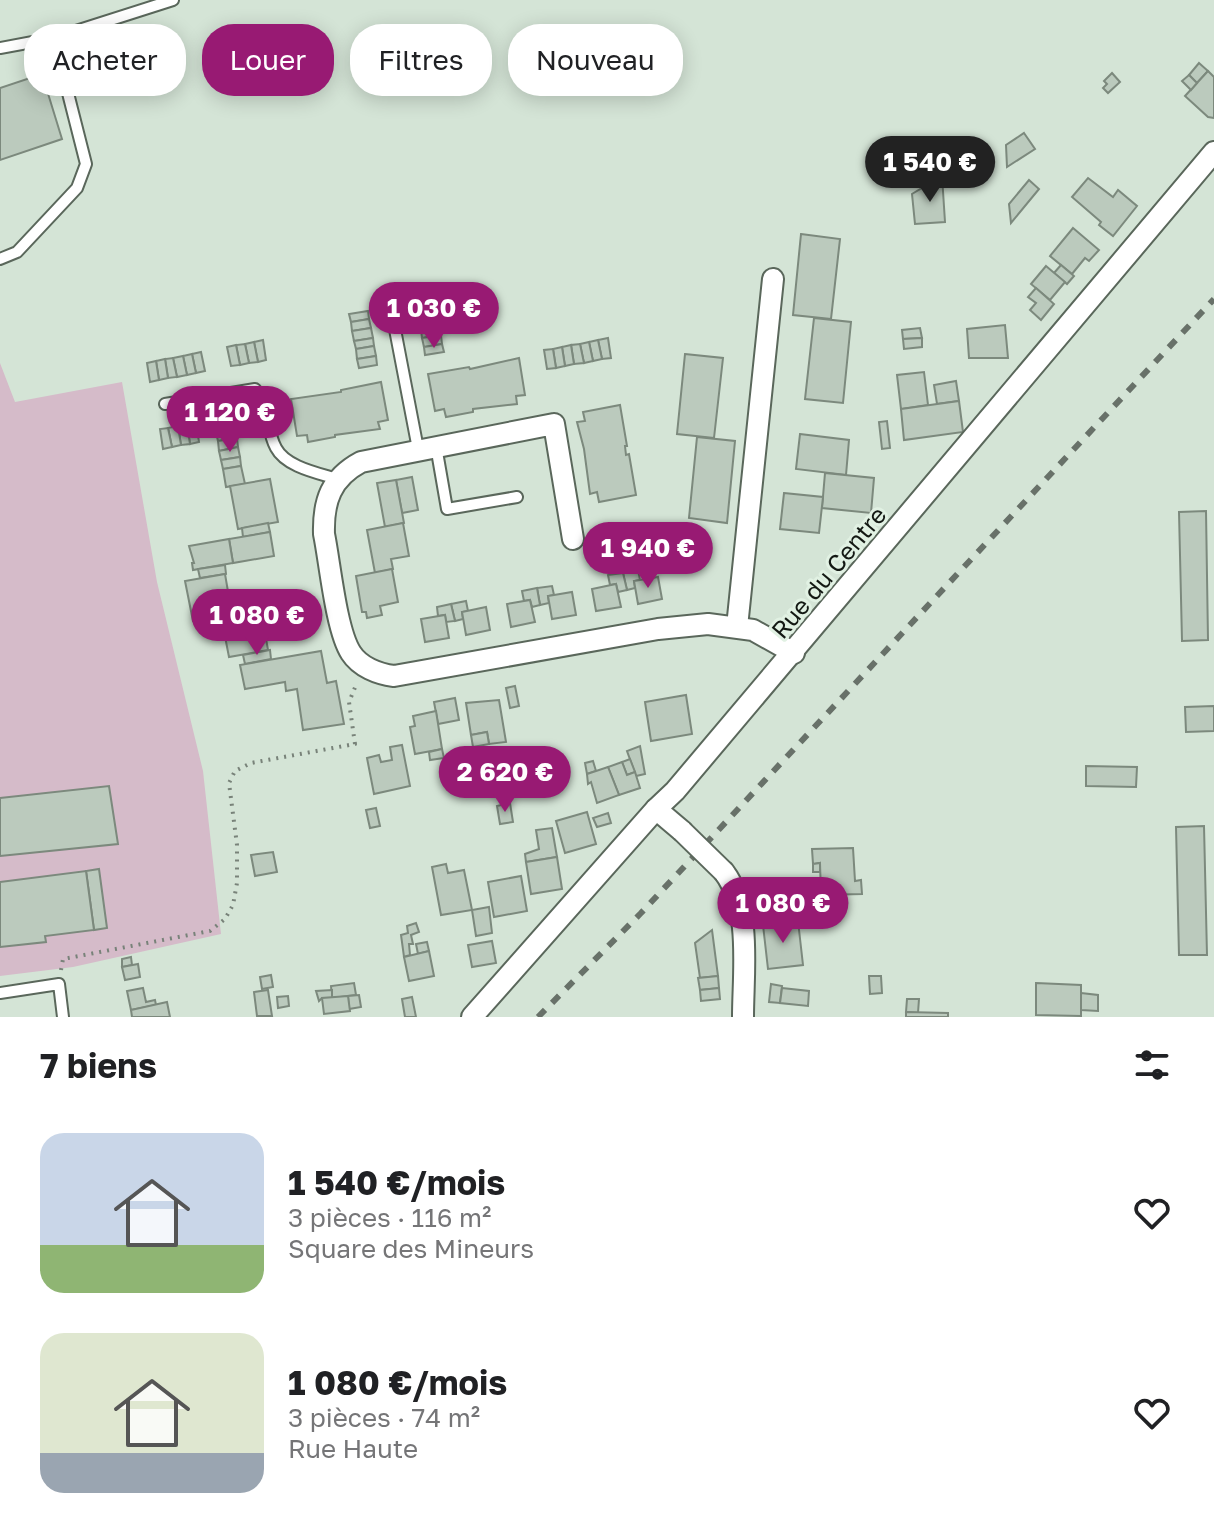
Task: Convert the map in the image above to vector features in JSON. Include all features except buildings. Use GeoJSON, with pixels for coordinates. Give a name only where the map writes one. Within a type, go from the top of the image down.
{"type":"FeatureCollection","features":[{"type":"Feature","properties":{"kind":"street","name":"Rue du Centre"},"geometry":{"type":"LineString","coordinates":[[472,1017],[794,653],[1214,152]]}},
{"type":"Feature","properties":{"kind":"street"},"geometry":{"type":"LineString","coordinates":[[737,627],[773,279]]}},
{"type":"Feature","properties":{"kind":"street"},"geometry":{"type":"LineString","coordinates":[[573,539],[554,424],[361,462],[337,479],[326,504],[324,534],[342,632],[353,657],[380,675],[403,676],[658,629],[708,624],[737,627],[768,637],[794,653]]}},
{"type":"Feature","properties":{"kind":"street"},"geometry":{"type":"LineString","coordinates":[[656,809],[724,872],[734,886],[742,914],[743,1017]]}},
{"type":"Feature","properties":{"kind":"lane"},"geometry":{"type":"LineString","coordinates":[[98,24],[173,0]]}},
{"type":"Feature","properties":{"kind":"lane"},"geometry":{"type":"LineString","coordinates":[[0,48],[24,44]]}},
{"type":"Feature","properties":{"kind":"lane"},"geometry":{"type":"LineString","coordinates":[[0,259],[17,252],[77,188],[86,164],[69,96]]}},
{"type":"Feature","properties":{"kind":"lane"},"geometry":{"type":"LineString","coordinates":[[393,319],[447,509],[517,497]]}},
{"type":"Feature","properties":{"kind":"lane"},"geometry":{"type":"LineString","coordinates":[[165,404],[255,389],[263,398],[276,449],[291,463],[337,479]]}},
{"type":"Feature","properties":{"kind":"lane"},"geometry":{"type":"LineString","coordinates":[[0,993],[59,984],[63,1017]]}},
{"type":"Feature","properties":{"kind":"path"},"geometry":{"type":"LineString","coordinates":[[59,984],[63,959],[210,931],[225,919],[233,905],[237,883],[237,845],[229,783],[235,771],[251,763],[355,744],[349,702],[365,666]]}},
{"type":"Feature","properties":{"kind":"shaded area"},"geometry":{"type":"Polygon","coordinates":[[[0,363],[15,402],[122,382],[157,582],[203,771],[221,934],[73,967],[0,976],[0,363]]]}},
{"type":"Feature","properties":{"kind":"railway"},"geometry":{"type":"LineString","coordinates":[[538,1017],[641,913],[1214,299]]}}]}
